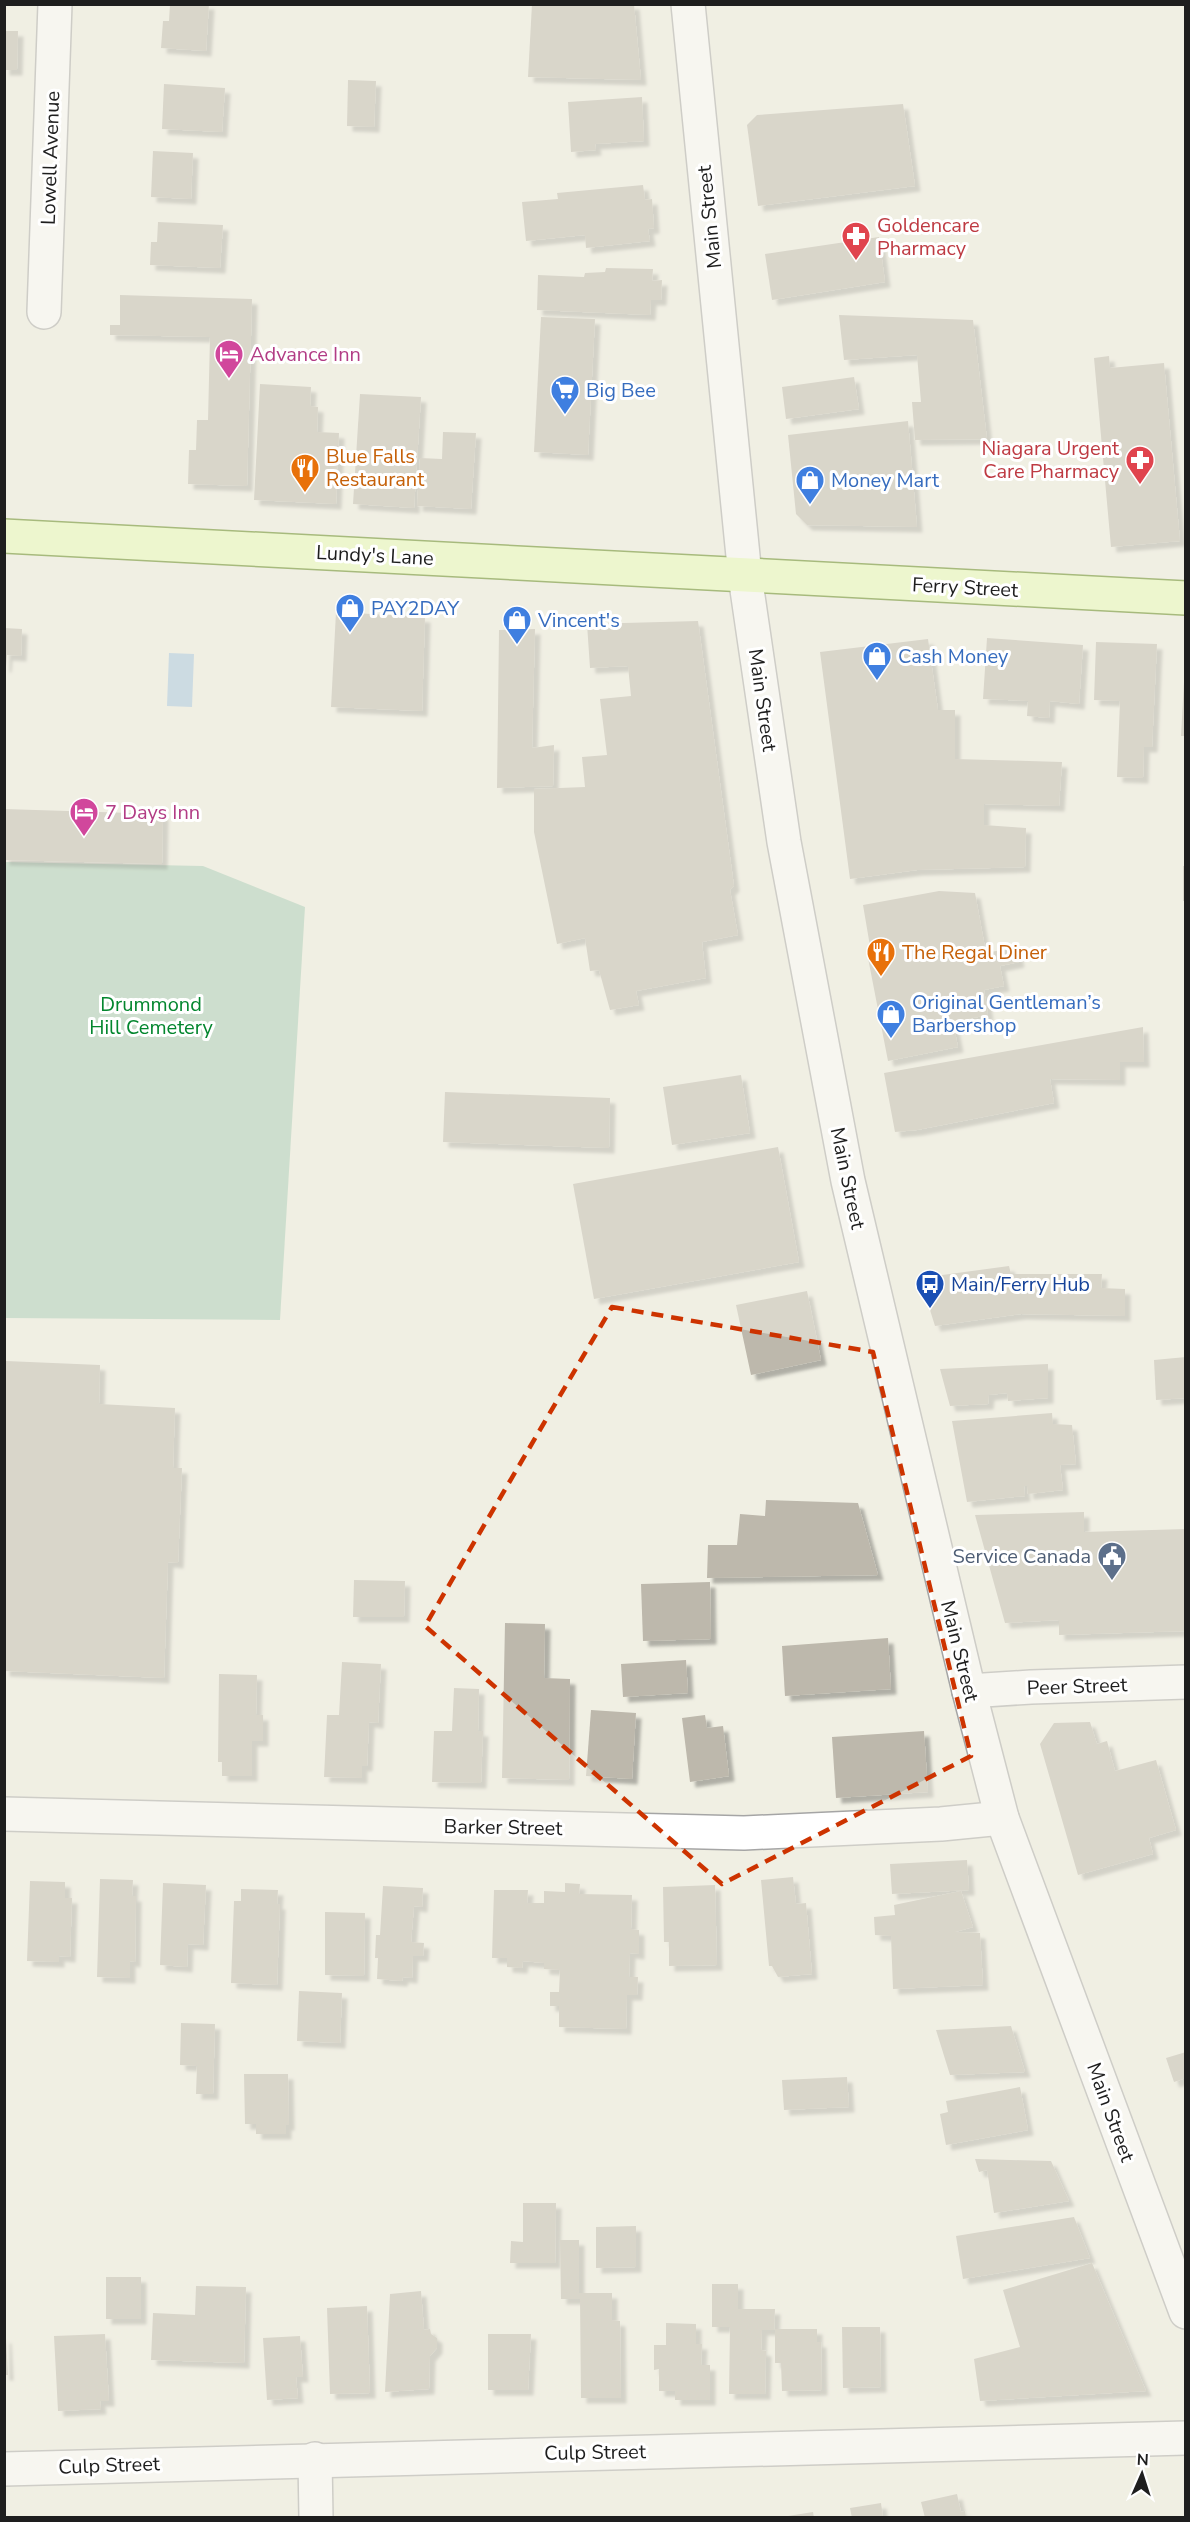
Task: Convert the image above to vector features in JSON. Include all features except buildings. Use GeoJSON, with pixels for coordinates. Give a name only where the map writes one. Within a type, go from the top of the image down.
{"type":"FeatureCollection","features":[{"type":"Feature","properties":{"kind":"main road","name":"Lundy's Lane"},"geometry":{"type":"LineString","coordinates":[[4,536],[745,576]]}},
{"type":"Feature","properties":{"kind":"main road","name":"Ferry Street"},"geometry":{"type":"LineString","coordinates":[[745,576],[1185,597]]}},
{"type":"Feature","properties":{"kind":"street","name":"Lowell Avenue"},"geometry":{"type":"LineString","coordinates":[[44,312],[56,4]]}},
{"type":"Feature","properties":{"kind":"street","name":"Main Street"},"geometry":{"type":"LineString","coordinates":[[688,4],[745,576],[784,842],[848,1181],[969,1692],[1002,1818],[1185,2312]]}},
{"type":"Feature","properties":{"kind":"street","name":"Peer Street"},"geometry":{"type":"LineString","coordinates":[[969,1692],[1031,1687],[1185,1682]]}},
{"type":"Feature","properties":{"kind":"street","name":"Barker Street"},"geometry":{"type":"LineString","coordinates":[[4,1814],[744,1833],[941,1824],[1002,1818]]}},
{"type":"Feature","properties":{"kind":"street","name":"Culp Street"},"geometry":{"type":"LineString","coordinates":[[4,2469],[315,2459],[1185,2438]]}},
{"type":"Feature","properties":{"kind":"street"},"geometry":{"type":"LineString","coordinates":[[315,2459],[316,2517]]}},
{"type":"Feature","properties":{"kind":"highlighted area"},"geometry":{"type":"Polygon","coordinates":[[[612,1307],[873,1352],[971,1756],[722,1884],[425,1626],[612,1307]]]}},
{"type":"Feature","properties":{"kind":"green space","name":"Drummond Hill Cemetery"},"geometry":{"type":"Polygon","coordinates":[[[5,862],[203,866],[305,907],[280,1320],[5,1318],[5,862]]]}},
{"type":"Feature","properties":{"kind":"water"},"geometry":{"type":"Polygon","coordinates":[[[169,653],[194,654],[192,707],[167,706],[169,653]]]}},
{"type":"Feature","properties":{"kind":"place","name":"Goldencare Pharmacy"},"geometry":{"type":"Point","coordinates":[856,262]}},
{"type":"Feature","properties":{"kind":"place","name":"Advance Inn"},"geometry":{"type":"Point","coordinates":[229,380]}},
{"type":"Feature","properties":{"kind":"place","name":"Big Bee"},"geometry":{"type":"Point","coordinates":[565,416]}},
{"type":"Feature","properties":{"kind":"place","name":"Niagara Urgent Care Pharmacy"},"geometry":{"type":"Point","coordinates":[1140,486]}},
{"type":"Feature","properties":{"kind":"place","name":"Blue Falls Restaurant"},"geometry":{"type":"Point","coordinates":[305,494]}},
{"type":"Feature","properties":{"kind":"place","name":"Money Mart"},"geometry":{"type":"Point","coordinates":[810,506]}},
{"type":"Feature","properties":{"kind":"place","name":"PAY2DAY"},"geometry":{"type":"Point","coordinates":[350,634]}},
{"type":"Feature","properties":{"kind":"place","name":"Vincent's"},"geometry":{"type":"Point","coordinates":[517,646]}},
{"type":"Feature","properties":{"kind":"place","name":"Cash Money"},"geometry":{"type":"Point","coordinates":[877,682]}},
{"type":"Feature","properties":{"kind":"place","name":"7 Days Inn"},"geometry":{"type":"Point","coordinates":[84,838]}},
{"type":"Feature","properties":{"kind":"place","name":"The Regal Diner"},"geometry":{"type":"Point","coordinates":[881,978]}},
{"type":"Feature","properties":{"kind":"place","name":"Original Gentleman’s Barbershop"},"geometry":{"type":"Point","coordinates":[891,1040]}},
{"type":"Feature","properties":{"kind":"place","name":"Main/Ferry Hub"},"geometry":{"type":"Point","coordinates":[930,1310]}},
{"type":"Feature","properties":{"kind":"place","name":"Service Canada"},"geometry":{"type":"Point","coordinates":[1112,1582]}}]}
